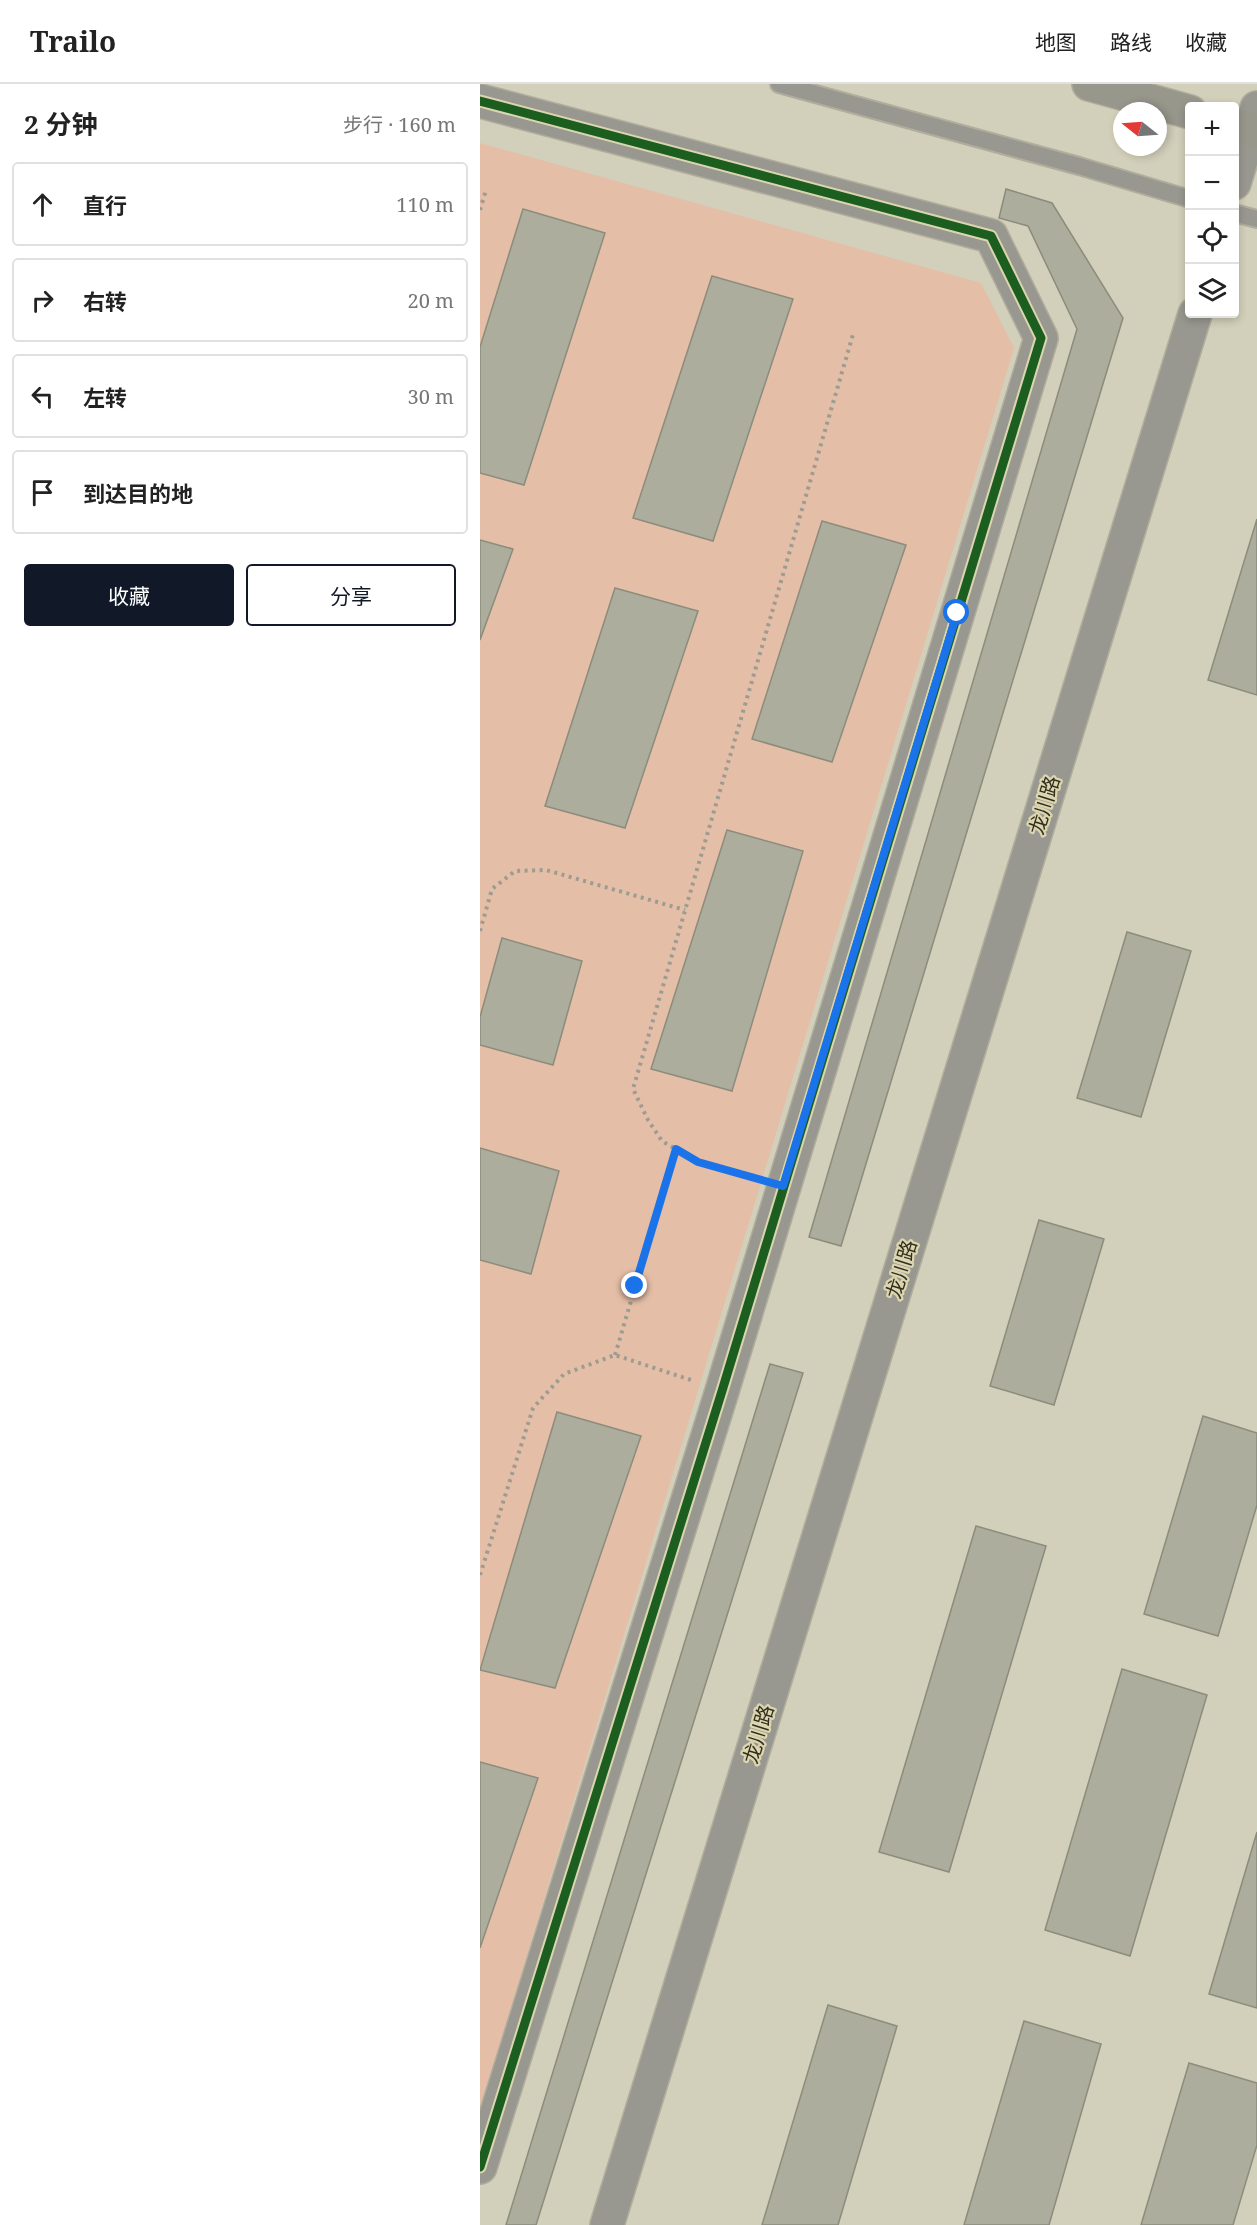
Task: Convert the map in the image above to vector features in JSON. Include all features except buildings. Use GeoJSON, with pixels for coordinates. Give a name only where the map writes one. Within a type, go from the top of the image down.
{"type":"FeatureCollection","features":[{"type":"Feature","properties":{"kind":"main road"},"geometry":{"type":"LineString","coordinates":[[1089,84],[1185,111]]}},
{"type":"Feature","properties":{"kind":"street"},"geometry":{"type":"LineString","coordinates":[[480,101],[991,236],[1041,338],[722,1391],[480,2167]]}},
{"type":"Feature","properties":{"kind":"street"},"geometry":{"type":"LineString","coordinates":[[1239,164],[1250,123]]}},
{"type":"Feature","properties":{"kind":"street","name":"龙川路"},"geometry":{"type":"LineString","coordinates":[[607,2225],[1194,318]]}},
{"type":"Feature","properties":{"kind":"lane"},"geometry":{"type":"LineString","coordinates":[[779,84],[1079,166],[1185,198]]}},
{"type":"Feature","properties":{"kind":"lane"},"geometry":{"type":"LineString","coordinates":[[1239,214],[1257,219]]}},
{"type":"Feature","properties":{"kind":"path"},"geometry":{"type":"LineString","coordinates":[[480,210],[486,190]]}},
{"type":"Feature","properties":{"kind":"path"},"geometry":{"type":"LineString","coordinates":[[783,1186],[698,1162],[662,1141],[648,1120],[633,1089],[854,331]]}},
{"type":"Feature","properties":{"kind":"path"},"geometry":{"type":"LineString","coordinates":[[480,931],[492,889],[516,871],[546,870],[685,910]]}},
{"type":"Feature","properties":{"kind":"path"},"geometry":{"type":"LineString","coordinates":[[615,1354],[676,1149]]}},
{"type":"Feature","properties":{"kind":"path"},"geometry":{"type":"LineString","coordinates":[[480,1575],[482,1561],[533,1408],[564,1374],[615,1354],[722,1391]]}},
{"type":"Feature","properties":{"kind":"shaded area"},"geometry":{"type":"Polygon","coordinates":[[[480,143],[981,283],[1014,348],[480,2110],[480,143]]]}},
{"type":"Feature","properties":{"kind":"cycle path"},"geometry":{"type":"LineString","coordinates":[[480,101],[991,236],[1041,338],[722,1391],[480,2167]]}},
{"type":"Feature","properties":{"kind":"route"},"geometry":{"type":"LineString","coordinates":[[635,1286],[676,1149],[698,1162],[783,1186],[957,613]]}}]}
